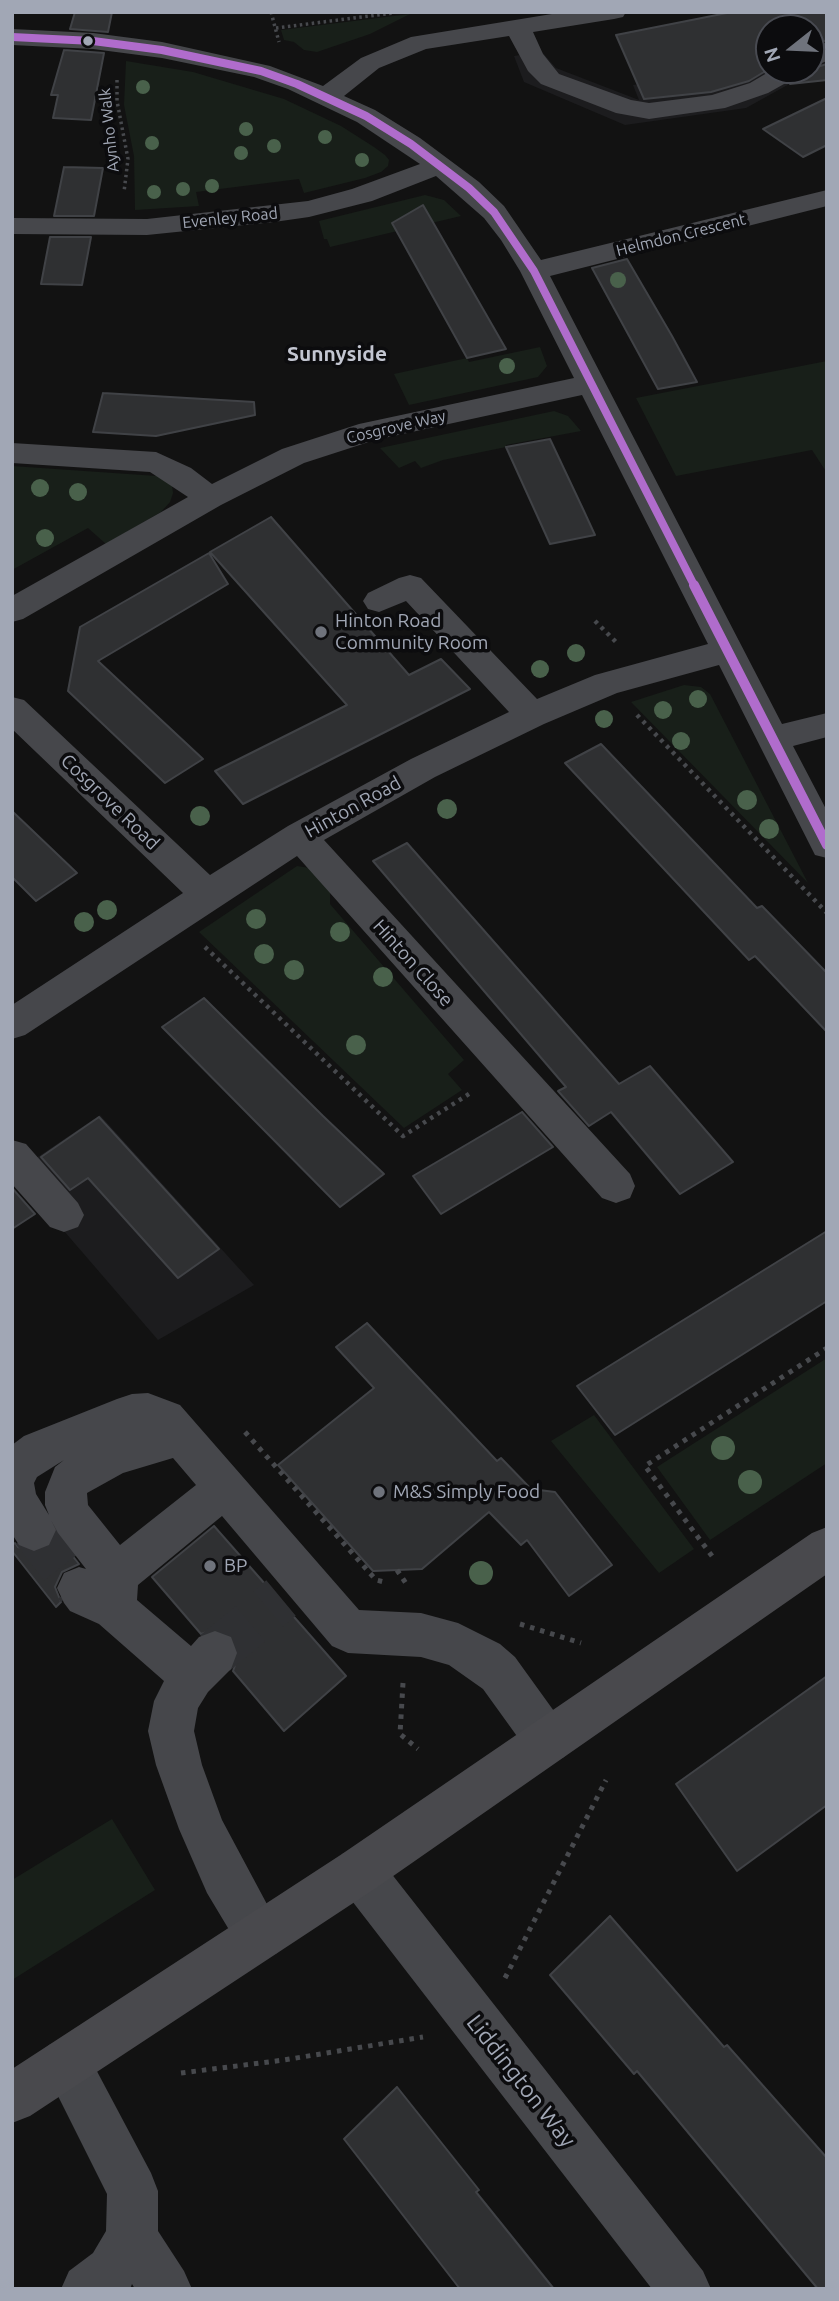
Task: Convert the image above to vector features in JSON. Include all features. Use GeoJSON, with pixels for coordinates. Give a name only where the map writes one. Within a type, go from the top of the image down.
{"type":"FeatureCollection","features":[{"type":"Feature","properties":{"kind":"highway"},"geometry":{"type":"LineString","coordinates":[[12,2098],[359,1871],[827,1548]]}},
{"type":"Feature","properties":{"kind":"street"},"geometry":{"type":"LineString","coordinates":[[327,96],[363,67],[407,47],[442,38],[519,29],[614,12]]}},
{"type":"Feature","properties":{"kind":"street"},"geometry":{"type":"LineString","coordinates":[[519,29],[530,54],[550,79],[625,107],[649,111],[716,102],[767,84]]}},
{"type":"Feature","properties":{"kind":"street"},"geometry":{"type":"LineString","coordinates":[[12,37],[122,44],[261,71],[327,96],[366,116],[441,165],[494,212],[534,271],[593,383],[726,651],[827,845]]}},
{"type":"Feature","properties":{"kind":"street","name":"Evenley Road"},"geometry":{"type":"LineString","coordinates":[[12,226],[123,228],[309,209],[362,195],[441,165]]}},
{"type":"Feature","properties":{"kind":"street","name":"Helmdon Crescent"},"geometry":{"type":"LineString","coordinates":[[534,271],[827,198]]}},
{"type":"Feature","properties":{"kind":"street","name":"Cosgrove Way"},"geometry":{"type":"LineString","coordinates":[[12,611],[210,499],[293,456],[370,431],[593,383]]}},
{"type":"Feature","properties":{"kind":"street"},"geometry":{"type":"LineString","coordinates":[[12,453],[156,462],[180,475],[210,499]]}},
{"type":"Feature","properties":{"kind":"street"},"geometry":{"type":"LineString","coordinates":[[379,601],[410,586],[532,715]]}},
{"type":"Feature","properties":{"kind":"street","name":"Hinton Road"},"geometry":{"type":"LineString","coordinates":[[12,1024],[207,894],[300,836],[423,768],[532,715],[607,684],[726,651]]}},
{"type":"Feature","properties":{"kind":"street","name":"Cosgrove Road"},"geometry":{"type":"LineString","coordinates":[[12,709],[207,894]]}},
{"type":"Feature","properties":{"kind":"street"},"geometry":{"type":"LineString","coordinates":[[771,739],[827,725]]}},
{"type":"Feature","properties":{"kind":"street","name":"Hinton Close"},"geometry":{"type":"LineString","coordinates":[[300,836],[616,1186]]}},
{"type":"Feature","properties":{"kind":"street"},"geometry":{"type":"LineString","coordinates":[[12,1156],[64,1215]]}},
{"type":"Feature","properties":{"kind":"street"},"geometry":{"type":"LineString","coordinates":[[34,1530],[15,1500],[13,1482],[22,1463],[39,1450],[132,1413],[148,1412],[166,1419],[226,1487],[293,1589],[348,1631],[421,1635],[458,1645],[484,1660],[499,1673],[548,1741]]}},
{"type":"Feature","properties":{"kind":"street"},"geometry":{"type":"LineString","coordinates":[[181,1436],[114,1456],[80,1473],[70,1481],[66,1504],[104,1591],[204,1665],[177,1701],[171,1731],[179,1765],[207,1840],[260,1936]]}},
{"type":"Feature","properties":{"kind":"street"},"geometry":{"type":"LineString","coordinates":[[104,1591],[226,1487]]}},
{"type":"Feature","properties":{"kind":"street","name":"Liddington Way"},"geometry":{"type":"LineString","coordinates":[[359,1871],[685,2289]]}},
{"type":"Feature","properties":{"kind":"street"},"geometry":{"type":"LineString","coordinates":[[66,2062],[133,2191],[132,2238],[111,2270],[87,2289]]}},
{"type":"Feature","properties":{"kind":"street"},"geometry":{"type":"LineString","coordinates":[[132,2238],[166,2289]]}},
{"type":"Feature","properties":{"kind":"path"},"geometry":{"type":"LineString","coordinates":[[271,12],[278,37]]}},
{"type":"Feature","properties":{"kind":"path"},"geometry":{"type":"LineString","coordinates":[[276,28],[398,12]]}},
{"type":"Feature","properties":{"kind":"path","name":"Aynho Walk"},"geometry":{"type":"LineString","coordinates":[[117,72],[117,101],[128,159],[123,228]]}},
{"type":"Feature","properties":{"kind":"path"},"geometry":{"type":"LineString","coordinates":[[607,684],[827,913]]}},
{"type":"Feature","properties":{"kind":"path"},"geometry":{"type":"LineString","coordinates":[[174,917],[403,1136],[518,1078]]}},
{"type":"Feature","properties":{"kind":"path"},"geometry":{"type":"LineString","coordinates":[[712,1556],[645,1466],[827,1349]]}},
{"type":"Feature","properties":{"kind":"path"},"geometry":{"type":"LineString","coordinates":[[245,1432],[376,1580],[387,1583]]}},
{"type":"Feature","properties":{"kind":"path"},"geometry":{"type":"LineString","coordinates":[[399,1587],[411,1590]]}},
{"type":"Feature","properties":{"kind":"path"},"geometry":{"type":"LineString","coordinates":[[515,1623],[580,1643]]}},
{"type":"Feature","properties":{"kind":"path"},"geometry":{"type":"LineString","coordinates":[[404,1678],[400,1734],[418,1749]]}},
{"type":"Feature","properties":{"kind":"path"},"geometry":{"type":"LineString","coordinates":[[500,1986],[606,1780]]}},
{"type":"Feature","properties":{"kind":"path"},"geometry":{"type":"LineString","coordinates":[[181,2073],[428,2037]]}},
{"type":"Feature","properties":{"kind":"shaded area"},"geometry":{"type":"Polygon","coordinates":[[[827,12],[825,64],[825,14],[827,12]]]}},
{"type":"Feature","properties":{"kind":"shaded area"},"geometry":{"type":"Polygon","coordinates":[[[410,14],[370,34],[317,52],[304,50],[294,42],[284,40],[281,30],[410,14]]]}},
{"type":"Feature","properties":{"kind":"shaded area"},"geometry":{"type":"Polygon","coordinates":[[[542,52],[556,68],[639,100],[633,85],[717,75],[755,53],[755,84],[789,84],[746,108],[625,125],[524,82],[514,56],[542,52]]]}},
{"type":"Feature","properties":{"kind":"shaded area"},"geometry":{"type":"Polygon","coordinates":[[[126,61],[193,72],[284,99],[341,126],[374,147],[389,160],[388,166],[365,178],[304,193],[299,179],[196,192],[199,206],[135,210],[134,156],[124,105],[126,61]]]}},
{"type":"Feature","properties":{"kind":"shaded area"},"geometry":{"type":"Polygon","coordinates":[[[425,195],[444,200],[461,216],[330,247],[327,239],[324,239],[319,221],[425,195]]]}},
{"type":"Feature","properties":{"kind":"shaded area"},"geometry":{"type":"Polygon","coordinates":[[[540,347],[547,366],[538,377],[409,405],[394,374],[467,358],[469,362],[540,347]]]}},
{"type":"Feature","properties":{"kind":"shaded area"},"geometry":{"type":"Polygon","coordinates":[[[827,361],[827,473],[812,450],[676,476],[636,398],[827,361]]]}},
{"type":"Feature","properties":{"kind":"shaded area"},"geometry":{"type":"Polygon","coordinates":[[[554,411],[568,416],[581,431],[506,445],[421,468],[415,461],[399,468],[380,448],[554,411]]]}},
{"type":"Feature","properties":{"kind":"shaded area"},"geometry":{"type":"Polygon","coordinates":[[[12,466],[157,476],[172,485],[173,493],[170,502],[161,512],[106,544],[88,528],[12,570],[12,466]]]}},
{"type":"Feature","properties":{"kind":"shaded area"},"geometry":{"type":"Polygon","coordinates":[[[684,685],[701,687],[710,694],[808,883],[631,702],[684,685]]]}},
{"type":"Feature","properties":{"kind":"shaded area"},"geometry":{"type":"Polygon","coordinates":[[[297,866],[310,868],[330,882],[330,904],[464,1060],[448,1074],[462,1090],[404,1128],[199,932],[297,866]]]}},
{"type":"Feature","properties":{"kind":"shaded area"},"geometry":{"type":"Polygon","coordinates":[[[100,1115],[254,1285],[158,1340],[14,1173],[100,1115]]]}},
{"type":"Feature","properties":{"kind":"shaded area"},"geometry":{"type":"Polygon","coordinates":[[[827,1358],[827,1463],[710,1540],[657,1467],[827,1358]]]}},
{"type":"Feature","properties":{"kind":"shaded area"},"geometry":{"type":"Polygon","coordinates":[[[594,1415],[694,1549],[659,1573],[551,1441],[594,1415]]]}},
{"type":"Feature","properties":{"kind":"shaded area"},"geometry":{"type":"Polygon","coordinates":[[[112,1819],[155,1890],[12,1980],[12,1880],[112,1819]]]}},
{"type":"Feature","properties":{"kind":"building"},"geometry":{"type":"Polygon","coordinates":[[[75,12],[112,12],[108,32],[70,29],[75,12]]]}},
{"type":"Feature","properties":{"kind":"building"},"geometry":{"type":"Polygon","coordinates":[[[732,12],[827,12],[825,41],[825,14],[755,14],[755,77],[711,92],[644,99],[616,35],[732,12]]]}},
{"type":"Feature","properties":{"kind":"building"},"geometry":{"type":"Polygon","coordinates":[[[64,50],[104,53],[91,120],[53,118],[58,95],[51,95],[64,50]]]}},
{"type":"Feature","properties":{"kind":"building"},"geometry":{"type":"Polygon","coordinates":[[[827,64],[825,80],[825,65],[827,64]]]}},
{"type":"Feature","properties":{"kind":"building"},"geometry":{"type":"Polygon","coordinates":[[[827,98],[827,145],[803,157],[763,129],[827,98]]]}},
{"type":"Feature","properties":{"kind":"building"},"geometry":{"type":"Polygon","coordinates":[[[64,167],[103,168],[94,216],[54,216],[64,167]]]}},
{"type":"Feature","properties":{"kind":"building"},"geometry":{"type":"Polygon","coordinates":[[[423,205],[506,349],[467,358],[392,223],[423,205]]]}},
{"type":"Feature","properties":{"kind":"building"},"geometry":{"type":"Polygon","coordinates":[[[50,237],[91,237],[82,285],[41,284],[50,237]]]}},
{"type":"Feature","properties":{"kind":"building"},"geometry":{"type":"Polygon","coordinates":[[[627,259],[697,382],[658,389],[592,268],[627,259]]]}},
{"type":"Feature","properties":{"kind":"building"},"geometry":{"type":"Polygon","coordinates":[[[103,393],[254,402],[255,415],[156,436],[93,432],[103,393]]]}},
{"type":"Feature","properties":{"kind":"building"},"geometry":{"type":"Polygon","coordinates":[[[550,439],[595,535],[550,544],[506,447],[550,439]]]}},
{"type":"Feature","properties":{"kind":"building"},"geometry":{"type":"Polygon","coordinates":[[[271,517],[409,675],[441,659],[470,689],[243,804],[215,771],[347,705],[210,552],[271,517]]]}},
{"type":"Feature","properties":{"kind":"building"},"geometry":{"type":"Polygon","coordinates":[[[209,553],[228,584],[98,661],[203,759],[165,783],[68,691],[80,627],[209,553]]]}},
{"type":"Feature","properties":{"kind":"building"},"geometry":{"type":"Polygon","coordinates":[[[601,744],[757,908],[762,906],[827,973],[827,1032],[755,956],[749,960],[565,763],[601,744]]]}},
{"type":"Feature","properties":{"kind":"building"},"geometry":{"type":"Polygon","coordinates":[[[12,811],[77,873],[36,901],[12,877],[12,811]]]}},
{"type":"Feature","properties":{"kind":"building"},"geometry":{"type":"Polygon","coordinates":[[[407,843],[619,1084],[650,1066],[733,1162],[680,1194],[611,1112],[589,1126],[558,1091],[566,1087],[373,861],[407,843]]]}},
{"type":"Feature","properties":{"kind":"building"},"geometry":{"type":"Polygon","coordinates":[[[204,998],[384,1174],[340,1207],[162,1027],[204,998]]]}},
{"type":"Feature","properties":{"kind":"building"},"geometry":{"type":"Polygon","coordinates":[[[522,1112],[553,1147],[441,1214],[413,1176],[522,1112]]]}},
{"type":"Feature","properties":{"kind":"building"},"geometry":{"type":"Polygon","coordinates":[[[99,1117],[219,1249],[178,1278],[88,1178],[70,1190],[41,1157],[99,1117]]]}},
{"type":"Feature","properties":{"kind":"building"},"geometry":{"type":"Polygon","coordinates":[[[12,1188],[35,1214],[12,1229],[12,1188]]]}},
{"type":"Feature","properties":{"kind":"building"},"geometry":{"type":"Polygon","coordinates":[[[827,1231],[827,1301],[615,1435],[577,1386],[827,1231]]]}},
{"type":"Feature","properties":{"kind":"building"},"geometry":{"type":"Polygon","coordinates":[[[367,1323],[497,1461],[501,1458],[531,1489],[555,1492],[612,1565],[569,1596],[527,1540],[521,1545],[489,1512],[422,1569],[373,1571],[278,1465],[374,1388],[336,1347],[367,1323]]]}},
{"type":"Feature","properties":{"kind":"building"},"geometry":{"type":"Polygon","coordinates":[[[214,1526],[346,1676],[284,1731],[233,1671],[239,1654],[233,1636],[216,1629],[201,1634],[152,1577],[214,1526]]]}},
{"type":"Feature","properties":{"kind":"building"},"geometry":{"type":"Polygon","coordinates":[[[56,1535],[79,1564],[62,1572],[55,1587],[61,1602],[56,1607],[12,1551],[12,1545],[15,1543],[18,1547],[35,1553],[50,1547],[56,1535]]]}},
{"type":"Feature","properties":{"kind":"building"},"geometry":{"type":"Polygon","coordinates":[[[827,1676],[827,1805],[737,1871],[676,1784],[827,1676]]]}},
{"type":"Feature","properties":{"kind":"building"},"geometry":{"type":"Polygon","coordinates":[[[610,1916],[724,2047],[727,2045],[827,2158],[827,2289],[818,2289],[637,2071],[634,2074],[550,1975],[610,1916]]]}},
{"type":"Feature","properties":{"kind":"building"},"geometry":{"type":"Polygon","coordinates":[[[397,2087],[554,2289],[460,2289],[344,2139],[397,2087]]]}},
{"type":"Feature","properties":{"kind":"tunnel"},"geometry":{"type":"LineString","coordinates":[[34,1530],[79,1588]]}},
{"type":"Feature","properties":{"kind":"tunnel"},"geometry":{"type":"LineString","coordinates":[[215,1653],[281,1598]]}},
{"type":"Feature","properties":{"kind":"transit line"},"geometry":{"type":"LineString","coordinates":[[12,37],[93,41],[162,50],[261,71],[297,84],[366,116],[411,144],[469,188],[494,212],[534,271],[827,845]]}},
{"type":"Feature","properties":{"kind":"place","name":"Hinton Road Community Room"},"geometry":{"type":"Point","coordinates":[321,632]}},
{"type":"Feature","properties":{"kind":"place","name":"M&S Simply Food"},"geometry":{"type":"Point","coordinates":[379,1492]}},
{"type":"Feature","properties":{"kind":"place","name":"BP"},"geometry":{"type":"Point","coordinates":[210,1566]}},
{"type":"Feature","properties":{"kind":"district","name":"Sunnyside"},"geometry":{"type":"Point","coordinates":[337,354]}}]}
